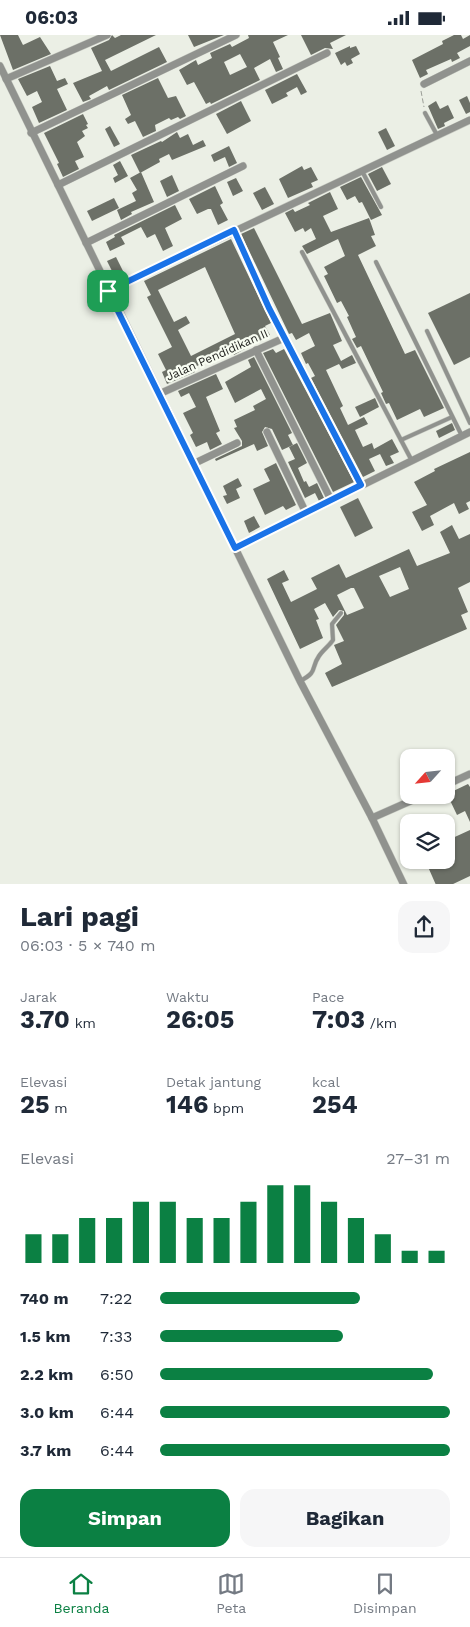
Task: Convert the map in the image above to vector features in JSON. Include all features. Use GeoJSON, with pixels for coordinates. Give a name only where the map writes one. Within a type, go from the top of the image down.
{"type":"FeatureCollection","features":[{"type":"Feature","properties":{"kind":"street"},"geometry":{"type":"LineString","coordinates":[[6,79],[107,35]]}},
{"type":"Feature","properties":{"kind":"street"},"geometry":{"type":"LineString","coordinates":[[31,133],[236,35]]}},
{"type":"Feature","properties":{"kind":"street"},"geometry":{"type":"LineString","coordinates":[[58,185],[327,53]]}},
{"type":"Feature","properties":{"kind":"street"},"geometry":{"type":"LineString","coordinates":[[424,83],[470,61]]}},
{"type":"Feature","properties":{"kind":"street"},"geometry":{"type":"LineString","coordinates":[[0,66],[108,291],[300,681],[372,818],[404,884]]}},
{"type":"Feature","properties":{"kind":"street"},"geometry":{"type":"LineString","coordinates":[[108,291],[470,120]]}},
{"type":"Feature","properties":{"kind":"street"},"geometry":{"type":"LineString","coordinates":[[86,243],[243,166]]}},
{"type":"Feature","properties":{"kind":"street"},"geometry":{"type":"LineString","coordinates":[[234,230],[284,337],[361,485]]}},
{"type":"Feature","properties":{"kind":"street","name":"Jalan Pendidikan II"},"geometry":{"type":"LineString","coordinates":[[159,394],[284,337]]}},
{"type":"Feature","properties":{"kind":"street"},"geometry":{"type":"LineString","coordinates":[[256,350],[331,500]]}},
{"type":"Feature","properties":{"kind":"street"},"geometry":{"type":"LineString","coordinates":[[267,432],[306,513]]}},
{"type":"Feature","properties":{"kind":"street"},"geometry":{"type":"LineString","coordinates":[[235,548],[470,432]]}},
{"type":"Feature","properties":{"kind":"street"},"geometry":{"type":"LineString","coordinates":[[193,464],[237,443]]}},
{"type":"Feature","properties":{"kind":"street"},"geometry":{"type":"LineString","coordinates":[[455,781],[470,774]]}},
{"type":"Feature","properties":{"kind":"street"},"geometry":{"type":"LineString","coordinates":[[372,818],[404,804]]}},
{"type":"Feature","properties":{"kind":"lane"},"geometry":{"type":"LineString","coordinates":[[425,113],[438,135]]}},
{"type":"Feature","properties":{"kind":"lane"},"geometry":{"type":"LineString","coordinates":[[362,171],[382,207]]}},
{"type":"Feature","properties":{"kind":"lane"},"geometry":{"type":"LineString","coordinates":[[302,252],[412,461]]}},
{"type":"Feature","properties":{"kind":"lane"},"geometry":{"type":"LineString","coordinates":[[376,261],[462,436]]}},
{"type":"Feature","properties":{"kind":"lane"},"geometry":{"type":"LineString","coordinates":[[427,331],[470,423]]}},
{"type":"Feature","properties":{"kind":"lane"},"geometry":{"type":"LineString","coordinates":[[401,440],[452,417]]}},
{"type":"Feature","properties":{"kind":"lane"},"geometry":{"type":"LineString","coordinates":[[300,681],[310,676],[314,671],[318,658],[333,641],[332,624],[340,613]]}},
{"type":"Feature","properties":{"kind":"path"},"geometry":{"type":"LineString","coordinates":[[424,83],[420,93],[425,113]]}},
{"type":"Feature","properties":{"kind":"building"},"geometry":{"type":"Polygon","coordinates":[[[0,35],[18,35],[23,45],[40,37],[51,54],[13,70],[0,35]]]}},
{"type":"Feature","properties":{"kind":"building"},"geometry":{"type":"Polygon","coordinates":[[[112,35],[115,38],[121,35],[156,35],[105,60],[111,71],[159,47],[167,62],[109,90],[107,86],[89,96],[91,99],[83,102],[73,83],[102,71],[91,48],[109,40],[112,35]]]}},
{"type":"Feature","properties":{"kind":"building"},"geometry":{"type":"Polygon","coordinates":[[[188,35],[224,35],[194,47],[188,35]]]}},
{"type":"Feature","properties":{"kind":"building"},"geometry":{"type":"Polygon","coordinates":[[[248,35],[288,35],[273,42],[283,69],[276,72],[270,59],[254,68],[260,80],[211,104],[210,102],[206,104],[194,82],[187,85],[179,70],[196,60],[198,65],[212,58],[210,53],[230,44],[232,47],[249,38],[248,35]],[[240,54],[224,62],[230,75],[247,67],[240,54]]]}},
{"type":"Feature","properties":{"kind":"building"},"geometry":{"type":"Polygon","coordinates":[[[301,35],[346,35],[330,43],[333,49],[325,48],[311,55],[301,35]]]}},
{"type":"Feature","properties":{"kind":"building"},"geometry":{"type":"Polygon","coordinates":[[[454,35],[461,35],[463,39],[470,35],[470,46],[457,53],[460,58],[452,62],[451,59],[426,70],[428,74],[420,78],[412,60],[443,44],[442,41],[454,35]]]}},
{"type":"Feature","properties":{"kind":"building"},"geometry":{"type":"Polygon","coordinates":[[[350,46],[350,48],[356,46],[360,54],[351,59],[353,63],[347,66],[345,62],[341,65],[335,53],[350,46]]]}},
{"type":"Feature","properties":{"kind":"building"},"geometry":{"type":"Polygon","coordinates":[[[50,66],[57,81],[65,78],[68,84],[57,89],[67,110],[39,123],[32,107],[42,102],[37,91],[27,96],[18,79],[50,66]]]}},
{"type":"Feature","properties":{"kind":"building"},"geometry":{"type":"Polygon","coordinates":[[[297,74],[307,92],[301,95],[297,87],[286,93],[288,96],[272,104],[265,90],[297,74]]]}},
{"type":"Feature","properties":{"kind":"building"},"geometry":{"type":"Polygon","coordinates":[[[158,78],[168,98],[176,96],[186,116],[180,119],[178,117],[171,120],[169,118],[155,125],[156,131],[143,137],[135,121],[128,124],[125,119],[131,115],[122,95],[158,78]]]}},
{"type":"Feature","properties":{"kind":"building"},"geometry":{"type":"Polygon","coordinates":[[[467,96],[470,103],[470,112],[466,114],[459,100],[467,96]]]}},
{"type":"Feature","properties":{"kind":"building"},"geometry":{"type":"Polygon","coordinates":[[[241,101],[251,121],[227,134],[216,114],[241,101]]]}},
{"type":"Feature","properties":{"kind":"building"},"geometry":{"type":"Polygon","coordinates":[[[436,101],[440,109],[448,105],[454,118],[444,123],[445,126],[438,129],[428,106],[436,101]]]}},
{"type":"Feature","properties":{"kind":"building"},"geometry":{"type":"Polygon","coordinates":[[[83,114],[88,128],[82,131],[85,136],[77,142],[84,157],[75,161],[79,169],[63,177],[57,164],[59,163],[44,133],[83,114]]]}},
{"type":"Feature","properties":{"kind":"building"},"geometry":{"type":"Polygon","coordinates":[[[110,126],[120,144],[114,147],[105,129],[110,126]]]}},
{"type":"Feature","properties":{"kind":"building"},"geometry":{"type":"Polygon","coordinates":[[[386,128],[395,146],[387,150],[378,132],[386,128]]]}},
{"type":"Feature","properties":{"kind":"building"},"geometry":{"type":"Polygon","coordinates":[[[177,132],[180,138],[188,134],[193,145],[203,140],[206,146],[172,160],[169,154],[159,159],[160,162],[140,173],[131,155],[162,142],[177,132]]]}},
{"type":"Feature","properties":{"kind":"building"},"geometry":{"type":"Polygon","coordinates":[[[229,146],[237,163],[229,167],[225,157],[214,162],[211,155],[229,146]]]}},
{"type":"Feature","properties":{"kind":"building"},"geometry":{"type":"Polygon","coordinates":[[[120,161],[128,176],[115,183],[113,178],[118,175],[113,165],[120,161]]]}},
{"type":"Feature","properties":{"kind":"building"},"geometry":{"type":"Polygon","coordinates":[[[302,166],[304,170],[311,167],[318,180],[311,183],[313,187],[288,198],[279,179],[302,166]]]}},
{"type":"Feature","properties":{"kind":"building"},"geometry":{"type":"Polygon","coordinates":[[[382,167],[391,184],[377,191],[368,174],[382,167]]]}},
{"type":"Feature","properties":{"kind":"building"},"geometry":{"type":"Polygon","coordinates":[[[141,172],[154,202],[131,212],[132,214],[121,220],[117,210],[136,201],[132,193],[137,190],[130,178],[141,172]]]}},
{"type":"Feature","properties":{"kind":"building"},"geometry":{"type":"Polygon","coordinates":[[[172,175],[179,191],[167,197],[160,181],[172,175]]]}},
{"type":"Feature","properties":{"kind":"building"},"geometry":{"type":"Polygon","coordinates":[[[361,177],[382,215],[371,220],[362,202],[359,203],[355,196],[347,200],[340,187],[361,177]]]}},
{"type":"Feature","properties":{"kind":"building"},"geometry":{"type":"Polygon","coordinates":[[[236,178],[243,191],[233,196],[227,182],[236,178]]]}},
{"type":"Feature","properties":{"kind":"building"},"geometry":{"type":"Polygon","coordinates":[[[215,186],[223,203],[220,205],[228,220],[218,225],[211,209],[197,214],[189,199],[215,186]]]}},
{"type":"Feature","properties":{"kind":"building"},"geometry":{"type":"Polygon","coordinates":[[[265,187],[274,204],[262,210],[253,193],[265,187]]]}},
{"type":"Feature","properties":{"kind":"building"},"geometry":{"type":"Polygon","coordinates":[[[330,192],[338,209],[323,216],[331,232],[369,218],[375,235],[371,236],[376,246],[358,255],[405,354],[415,350],[444,408],[424,417],[420,409],[397,420],[389,403],[386,404],[381,393],[383,392],[361,346],[357,348],[352,339],[356,337],[347,317],[349,316],[341,301],[337,303],[324,276],[328,274],[324,267],[345,256],[338,239],[307,254],[302,246],[316,239],[311,228],[305,232],[303,228],[295,232],[285,213],[293,209],[295,212],[310,205],[308,203],[330,192]]]}},
{"type":"Feature","properties":{"kind":"building"},"geometry":{"type":"Polygon","coordinates":[[[114,198],[119,208],[92,221],[87,211],[114,198]]]}},
{"type":"Feature","properties":{"kind":"building"},"geometry":{"type":"Polygon","coordinates":[[[175,205],[182,219],[165,228],[173,246],[163,251],[155,234],[147,238],[141,227],[121,237],[125,244],[110,251],[106,242],[115,237],[114,235],[175,205]]]}},
{"type":"Feature","properties":{"kind":"building"},"geometry":{"type":"Polygon","coordinates":[[[254,228],[302,324],[330,313],[342,341],[333,345],[341,361],[352,355],[356,363],[342,369],[339,364],[326,370],[343,406],[340,408],[348,425],[364,417],[368,424],[355,430],[363,447],[372,443],[374,449],[392,439],[399,452],[390,456],[394,463],[386,466],[380,454],[369,459],[375,471],[363,477],[311,378],[315,376],[301,353],[315,346],[309,333],[296,340],[292,333],[289,334],[241,234],[254,228]]]}},
{"type":"Feature","properties":{"kind":"building"},"geometry":{"type":"Polygon","coordinates":[[[231,239],[271,323],[265,326],[270,335],[234,355],[231,349],[193,368],[195,372],[167,384],[162,372],[166,370],[158,354],[172,347],[147,297],[151,295],[144,281],[231,239]],[[205,267],[158,290],[174,322],[186,316],[190,323],[178,330],[191,356],[235,334],[205,267]]]}},
{"type":"Feature","properties":{"kind":"building"},"geometry":{"type":"Polygon","coordinates":[[[116,257],[126,277],[117,281],[107,261],[116,257]]]}},
{"type":"Feature","properties":{"kind":"building"},"geometry":{"type":"Polygon","coordinates":[[[470,293],[470,357],[454,365],[428,313],[470,293]]]}},
{"type":"Feature","properties":{"kind":"building"},"geometry":{"type":"Polygon","coordinates":[[[273,349],[276,353],[284,349],[354,482],[333,492],[263,353],[273,349]]]}},
{"type":"Feature","properties":{"kind":"building"},"geometry":{"type":"Polygon","coordinates":[[[254,357],[292,433],[288,435],[293,445],[282,450],[272,429],[265,427],[262,432],[268,446],[257,451],[254,444],[216,461],[215,459],[242,446],[242,441],[234,428],[237,427],[234,420],[255,410],[253,406],[266,399],[261,389],[235,403],[225,382],[251,367],[248,360],[254,357]]]}},
{"type":"Feature","properties":{"kind":"building"},"geometry":{"type":"Polygon","coordinates":[[[216,374],[223,389],[206,397],[220,431],[216,433],[222,444],[210,450],[207,442],[196,447],[190,435],[193,433],[183,413],[196,407],[189,393],[181,397],[178,391],[216,374]]]}},
{"type":"Feature","properties":{"kind":"building"},"geometry":{"type":"Polygon","coordinates":[[[375,398],[379,407],[360,417],[355,407],[375,398]]]}},
{"type":"Feature","properties":{"kind":"building"},"geometry":{"type":"Polygon","coordinates":[[[452,423],[455,430],[439,438],[436,431],[452,423]]]}},
{"type":"Feature","properties":{"kind":"building"},"geometry":{"type":"Polygon","coordinates":[[[297,443],[307,463],[298,468],[304,482],[306,481],[309,487],[317,483],[324,498],[319,501],[315,493],[305,498],[288,462],[295,459],[289,447],[297,443]]]}},
{"type":"Feature","properties":{"kind":"building"},"geometry":{"type":"Polygon","coordinates":[[[470,452],[470,501],[466,503],[469,509],[459,514],[454,503],[430,516],[434,525],[422,531],[412,512],[427,505],[414,482],[435,471],[434,469],[470,452]]]}},
{"type":"Feature","properties":{"kind":"building"},"geometry":{"type":"Polygon","coordinates":[[[276,463],[296,505],[286,510],[283,506],[265,515],[253,489],[270,481],[264,469],[276,463]]]}},
{"type":"Feature","properties":{"kind":"building"},"geometry":{"type":"Polygon","coordinates":[[[238,478],[242,486],[236,489],[240,498],[227,504],[223,496],[227,495],[223,486],[238,478]]]}},
{"type":"Feature","properties":{"kind":"building"},"geometry":{"type":"Polygon","coordinates":[[[358,498],[373,528],[355,537],[340,507],[358,498]]]}},
{"type":"Feature","properties":{"kind":"building"},"geometry":{"type":"Polygon","coordinates":[[[254,516],[260,527],[249,533],[244,521],[254,516]]]}},
{"type":"Feature","properties":{"kind":"building"},"geometry":{"type":"Polygon","coordinates":[[[452,525],[459,539],[470,534],[470,582],[458,588],[468,612],[461,615],[467,629],[332,687],[325,673],[342,664],[334,645],[344,641],[336,625],[344,615],[344,611],[339,610],[333,617],[325,603],[314,609],[319,619],[316,620],[323,638],[300,649],[267,579],[284,570],[289,580],[282,583],[291,602],[317,589],[311,578],[339,564],[346,578],[409,549],[417,566],[450,553],[440,532],[452,525]],[[400,567],[379,576],[390,597],[409,589],[400,567]],[[354,588],[337,595],[347,615],[364,608],[354,588]]]}},
{"type":"Feature","properties":{"kind":"building"},"geometry":{"type":"Polygon","coordinates":[[[468,784],[470,787],[470,822],[465,811],[457,815],[452,804],[455,804],[455,790],[468,784]]]}},
{"type":"Feature","properties":{"kind":"building"},"geometry":{"type":"Polygon","coordinates":[[[470,830],[470,876],[453,884],[436,884],[429,869],[455,869],[455,837],[470,830]]]}},
{"type":"Feature","properties":{"kind":"route"},"geometry":{"type":"LineString","coordinates":[[234,230],[269,308],[361,485],[235,548],[108,291],[234,230]]}}]}
